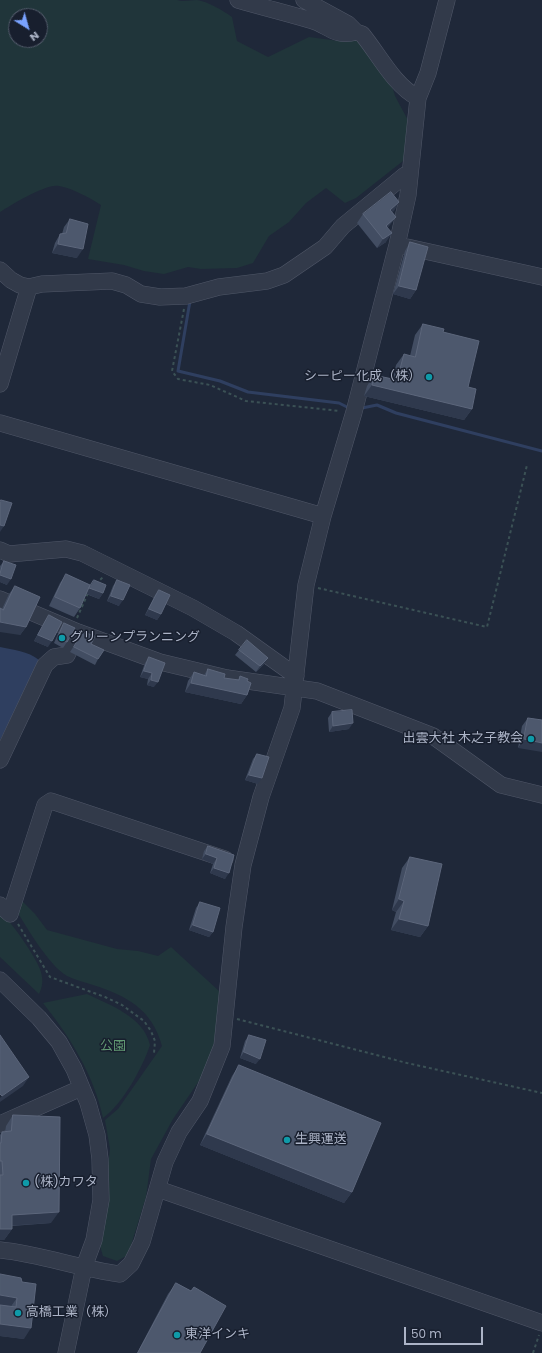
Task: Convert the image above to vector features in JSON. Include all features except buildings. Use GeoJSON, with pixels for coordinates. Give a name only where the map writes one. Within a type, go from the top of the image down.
{"type":"FeatureCollection","features":[{"type":"Feature","properties":{"kind":"street"},"geometry":{"type":"LineString","coordinates":[[238,0],[312,20],[332,32],[347,35],[356,32]]}},
{"type":"Feature","properties":{"kind":"street"},"geometry":{"type":"LineString","coordinates":[[304,0],[348,24],[356,32],[362,34],[391,74],[407,92],[418,98]]}},
{"type":"Feature","properties":{"kind":"street"},"geometry":{"type":"LineString","coordinates":[[0,1250],[18,1252],[120,1274],[131,1264],[142,1242],[165,1162],[179,1132],[200,1101],[216,1063],[222,1046],[234,927],[243,865],[261,797],[292,708],[306,585],[323,516],[354,412],[397,245],[410,175],[418,98],[428,73],[447,0]]}},
{"type":"Feature","properties":{"kind":"street"},"geometry":{"type":"LineString","coordinates":[[0,270],[11,280],[20,285],[29,287],[42,284],[112,281],[126,285],[141,294],[160,297],[186,296],[220,287],[267,280],[284,275],[325,247],[343,226],[405,175],[410,175]]}},
{"type":"Feature","properties":{"kind":"street"},"geometry":{"type":"LineString","coordinates":[[397,245],[542,276]]}},
{"type":"Feature","properties":{"kind":"street"},"geometry":{"type":"LineString","coordinates":[[0,384],[29,287]]}},
{"type":"Feature","properties":{"kind":"street"},"geometry":{"type":"LineString","coordinates":[[0,423],[323,516]]}},
{"type":"Feature","properties":{"kind":"street"},"geometry":{"type":"LineString","coordinates":[[0,550],[9,554],[66,549],[82,553],[193,608],[236,633],[296,681],[317,691],[433,736],[502,785],[542,795]]}},
{"type":"Feature","properties":{"kind":"street"},"geometry":{"type":"LineString","coordinates":[[0,599],[160,662],[227,678],[264,684],[296,681]]}},
{"type":"Feature","properties":{"kind":"street"},"geometry":{"type":"LineString","coordinates":[[0,760],[45,665],[54,657],[67,655],[76,630]]}},
{"type":"Feature","properties":{"kind":"street"},"geometry":{"type":"LineString","coordinates":[[5,909],[45,805],[51,801],[243,865]]}},
{"type":"Feature","properties":{"kind":"street"},"geometry":{"type":"LineString","coordinates":[[0,980],[39,1018],[59,1042],[74,1069],[88,1103],[97,1135],[100,1159],[100,1200],[94,1240],[84,1267],[66,1353]]}},
{"type":"Feature","properties":{"kind":"street"},"geometry":{"type":"LineString","coordinates":[[0,1124],[81,1088]]}},
{"type":"Feature","properties":{"kind":"street"},"geometry":{"type":"LineString","coordinates":[[158,1189],[541,1327]]}},
{"type":"Feature","properties":{"kind":"path"},"geometry":{"type":"LineString","coordinates":[[186,296],[172,372],[178,379],[210,385],[246,401],[354,412]]}},
{"type":"Feature","properties":{"kind":"path"},"geometry":{"type":"LineString","coordinates":[[306,585],[487,627],[527,465]]}},
{"type":"Feature","properties":{"kind":"path"},"geometry":{"type":"LineString","coordinates":[[94,585],[112,568]]}},
{"type":"Feature","properties":{"kind":"path"},"geometry":{"type":"LineString","coordinates":[[76,630],[85,597],[90,591]]}},
{"type":"Feature","properties":{"kind":"path"},"geometry":{"type":"LineString","coordinates":[[5,909],[30,942],[50,977],[105,997],[122,1005],[144,1021],[152,1031],[155,1041],[154,1053]]}},
{"type":"Feature","properties":{"kind":"path"},"geometry":{"type":"LineString","coordinates":[[226,1016],[407,1063],[542,1093]]}},
{"type":"Feature","properties":{"kind":"path"},"geometry":{"type":"LineString","coordinates":[[533,1353],[541,1327]]}},
{"type":"Feature","properties":{"kind":"green space"},"geometry":{"type":"Polygon","coordinates":[[[0,0],[202,1],[211,4],[232,17],[237,41],[268,57],[309,37],[339,41],[366,35],[386,65],[395,96],[410,124],[408,146],[403,161],[356,198],[345,203],[326,188],[306,203],[289,222],[269,236],[253,263],[237,268],[201,269],[188,267],[164,274],[88,259],[101,205],[75,191],[59,186],[46,188],[20,200],[0,212],[0,0]]]}},
{"type":"Feature","properties":{"kind":"green space"},"geometry":{"type":"Polygon","coordinates":[[[20,899],[35,914],[47,930],[117,949],[138,951],[158,956],[171,947],[219,991],[220,1021],[213,1048],[201,1078],[173,1119],[151,1159],[146,1197],[128,1255],[117,1261],[103,1256],[97,1236],[110,1149],[105,1120],[118,1109],[162,1046],[158,1033],[152,1022],[145,1013],[127,999],[105,989],[73,979],[60,971],[52,963],[37,943],[12,903],[20,899]]]}},
{"type":"Feature","properties":{"kind":"green space"},"geometry":{"type":"Polygon","coordinates":[[[0,912],[23,940],[39,966],[42,980],[39,994],[0,957],[0,912]]]}},
{"type":"Feature","properties":{"kind":"green space","name":"公園"},"geometry":{"type":"Polygon","coordinates":[[[87,994],[125,1013],[133,1019],[147,1035],[150,1045],[131,1085],[117,1104],[103,1118],[94,1087],[80,1057],[43,1003],[87,994]]]}},
{"type":"Feature","properties":{"kind":"water"},"geometry":{"type":"Polygon","coordinates":[[[0,647],[25,653],[39,660],[38,668],[0,740],[0,647]]]}},
{"type":"Feature","properties":{"kind":"waterway"},"geometry":{"type":"LineString","coordinates":[[190,301],[178,371],[220,381],[248,392],[339,403],[347,407]]}},
{"type":"Feature","properties":{"kind":"waterway"},"geometry":{"type":"LineString","coordinates":[[362,408],[377,405],[396,413],[542,451]]}},
{"type":"Feature","properties":{"kind":"place","name":"シーピー化成（株）"},"geometry":{"type":"Point","coordinates":[429,377]}},
{"type":"Feature","properties":{"kind":"place","name":"グリーンプランニング"},"geometry":{"type":"Point","coordinates":[62,638]}},
{"type":"Feature","properties":{"kind":"place","name":"出雲大社 木之子教会"},"geometry":{"type":"Point","coordinates":[531,739]}},
{"type":"Feature","properties":{"kind":"place","name":"生興運送"},"geometry":{"type":"Point","coordinates":[287,1140]}},
{"type":"Feature","properties":{"kind":"place","name":"(株)カワタ"},"geometry":{"type":"Point","coordinates":[26,1183]}},
{"type":"Feature","properties":{"kind":"place","name":"高橋工業（株）"},"geometry":{"type":"Point","coordinates":[18,1313]}},
{"type":"Feature","properties":{"kind":"place","name":"東洋インキ"},"geometry":{"type":"Point","coordinates":[177,1335]}}]}
